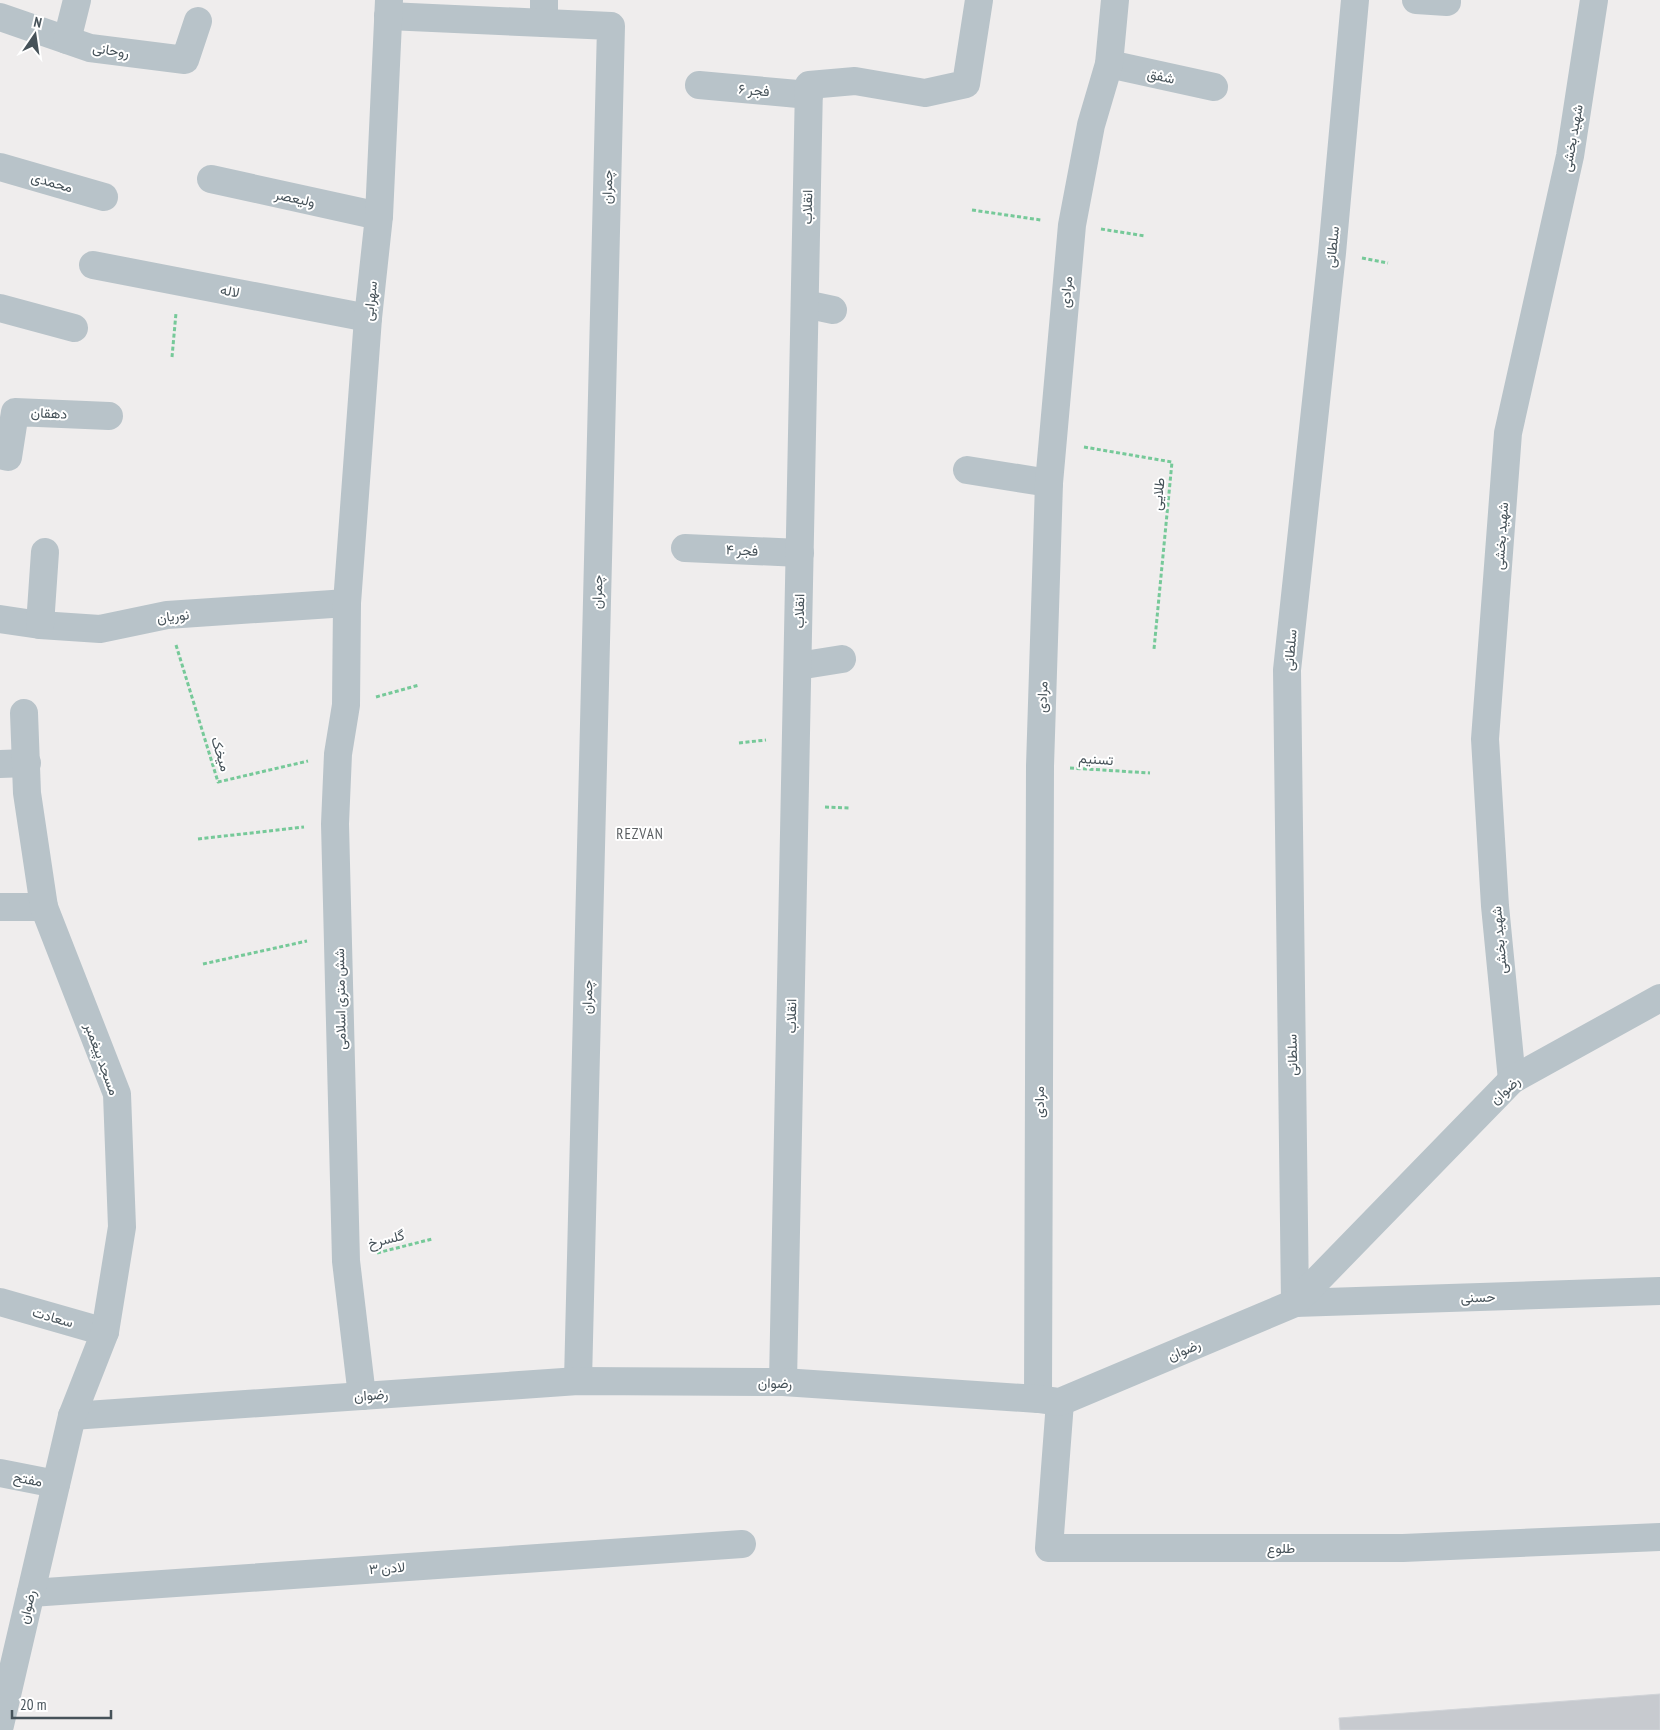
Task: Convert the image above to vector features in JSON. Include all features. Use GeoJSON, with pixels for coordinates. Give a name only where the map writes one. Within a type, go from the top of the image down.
{"type":"FeatureCollection","features":[{"type":"Feature","properties":{"kind":"street"},"geometry":{"type":"LineString","coordinates":[[67,40],[77,0]]}},
{"type":"Feature","properties":{"kind":"street"},"geometry":{"type":"LineString","coordinates":[[809,95],[809,85],[855,81],[925,93],[966,84],[979,0]]}},
{"type":"Feature","properties":{"kind":"street","name":"مرادی"},"geometry":{"type":"LineString","coordinates":[[1049,1400],[1040,766],[1049,483],[1072,225],[1091,125],[1109,64],[1115,0]]}},
{"type":"Feature","properties":{"kind":"street","name":"سلطانی"},"geometry":{"type":"LineString","coordinates":[[1295,1303],[1287,670],[1332,253],[1355,0]]}},
{"type":"Feature","properties":{"kind":"street"},"geometry":{"type":"LineString","coordinates":[[1416,0],[1447,2],[1447,0]]}},
{"type":"Feature","properties":{"kind":"street","name":"شهید بخشی"},"geometry":{"type":"LineString","coordinates":[[1512,1080],[1495,906],[1486,739],[1508,433],[1570,156],[1594,0]]}},
{"type":"Feature","properties":{"kind":"street","name":"چمران"},"geometry":{"type":"LineString","coordinates":[[389,8],[544,11],[611,26],[578,1381]]}},
{"type":"Feature","properties":{"kind":"street","name":"سهرابی"},"geometry":{"type":"LineString","coordinates":[[347,603],[368,318],[379,216],[389,8]]}},
{"type":"Feature","properties":{"kind":"street","name":"روحانی"},"geometry":{"type":"LineString","coordinates":[[0,18],[90,48],[185,60],[198,21]]}},
{"type":"Feature","properties":{"kind":"street","name":"شفق"},"geometry":{"type":"LineString","coordinates":[[1109,64],[1214,87]]}},
{"type":"Feature","properties":{"kind":"street","name":"فجر ۶"},"geometry":{"type":"LineString","coordinates":[[699,85],[809,95]]}},
{"type":"Feature","properties":{"kind":"street","name":"انقلاب"},"geometry":{"type":"LineString","coordinates":[[784,1382],[809,95]]}},
{"type":"Feature","properties":{"kind":"street","name":"محمدی"},"geometry":{"type":"LineString","coordinates":[[0,167],[104,197]]}},
{"type":"Feature","properties":{"kind":"street","name":"ولیعصر"},"geometry":{"type":"LineString","coordinates":[[211,179],[379,216]]}},
{"type":"Feature","properties":{"kind":"street","name":"لاله"},"geometry":{"type":"LineString","coordinates":[[93,265],[368,318]]}},
{"type":"Feature","properties":{"kind":"street"},"geometry":{"type":"LineString","coordinates":[[805,304],[833,310]]}},
{"type":"Feature","properties":{"kind":"street"},"geometry":{"type":"LineString","coordinates":[[0,308],[74,328]]}},
{"type":"Feature","properties":{"kind":"street","name":"دهقان"},"geometry":{"type":"LineString","coordinates":[[0,455],[8,457],[15,412],[108,416]]}},
{"type":"Feature","properties":{"kind":"street"},"geometry":{"type":"LineString","coordinates":[[967,470],[1049,483]]}},
{"type":"Feature","properties":{"kind":"street","name":"فجر ۴"},"geometry":{"type":"LineString","coordinates":[[685,548],[800,553]]}},
{"type":"Feature","properties":{"kind":"street"},"geometry":{"type":"LineString","coordinates":[[40,625],[45,552]]}},
{"type":"Feature","properties":{"kind":"street","name":"نوریان"},"geometry":{"type":"LineString","coordinates":[[0,619],[40,625],[100,629],[167,615],[347,603]]}},
{"type":"Feature","properties":{"kind":"street","name":"شش متری اسلامی"},"geometry":{"type":"LineString","coordinates":[[347,603],[346,705],[338,754],[335,824],[346,1261],[362,1396]]}},
{"type":"Feature","properties":{"kind":"street"},"geometry":{"type":"LineString","coordinates":[[798,666],[842,659]]}},
{"type":"Feature","properties":{"kind":"street","name":"مسجد پیغمبر"},"geometry":{"type":"LineString","coordinates":[[24,713],[13,764],[28,793],[44,907],[117,1094],[122,1227],[105,1332],[72,1416]]}},
{"type":"Feature","properties":{"kind":"street"},"geometry":{"type":"LineString","coordinates":[[0,907],[44,907]]}},
{"type":"Feature","properties":{"kind":"street","name":"رضوان"},"geometry":{"type":"LineString","coordinates":[[0,1725],[8,1658],[31,1593],[72,1416],[578,1381],[784,1382],[1049,1400],[1295,1303],[1512,1080],[1660,998]]}},
{"type":"Feature","properties":{"kind":"street","name":"حسنی"},"geometry":{"type":"LineString","coordinates":[[1295,1303],[1660,1291]]}},
{"type":"Feature","properties":{"kind":"street","name":"سعادت"},"geometry":{"type":"LineString","coordinates":[[0,1302],[105,1332]]}},
{"type":"Feature","properties":{"kind":"street","name":"طلوع"},"geometry":{"type":"LineString","coordinates":[[1049,1400],[1049,1548],[1403,1548],[1660,1537]]}},
{"type":"Feature","properties":{"kind":"street","name":"مفتح"},"geometry":{"type":"LineString","coordinates":[[0,1473],[56,1484]]}},
{"type":"Feature","properties":{"kind":"street","name":"لادن ۳"},"geometry":{"type":"LineString","coordinates":[[31,1593],[742,1544]]}},
{"type":"Feature","properties":{"kind":"path"},"geometry":{"type":"LineString","coordinates":[[172,357],[179,281]]}},
{"type":"Feature","properties":{"kind":"path","name":"طلایی"},"geometry":{"type":"LineString","coordinates":[[1053,442],[1172,462],[1154,649]]}},
{"type":"Feature","properties":{"kind":"path","name":"میخک"},"geometry":{"type":"LineString","coordinates":[[167,615],[218,782],[338,754]]}},
{"type":"Feature","properties":{"kind":"path"},"geometry":{"type":"LineString","coordinates":[[346,705],[419,685]]}},
{"type":"Feature","properties":{"kind":"path","name":"تسنیم"},"geometry":{"type":"LineString","coordinates":[[1040,766],[1150,773]]}},
{"type":"Feature","properties":{"kind":"path"},"geometry":{"type":"LineString","coordinates":[[198,839],[335,824]]}},
{"type":"Feature","properties":{"kind":"path"},"geometry":{"type":"LineString","coordinates":[[202,964],[338,935]]}},
{"type":"Feature","properties":{"kind":"path","name":"گلسرخ"},"geometry":{"type":"LineString","coordinates":[[346,1261],[432,1239]]}},
{"type":"Feature","properties":{"kind":"building"},"geometry":{"type":"Polygon","coordinates":[[[1660,1694],[1660,1730],[1340,1730],[1339,1718],[1660,1694]]]}},
{"type":"Feature","properties":{"kind":"district","name":"REZVAN"},"geometry":{"type":"Point","coordinates":[640,833]}}]}
